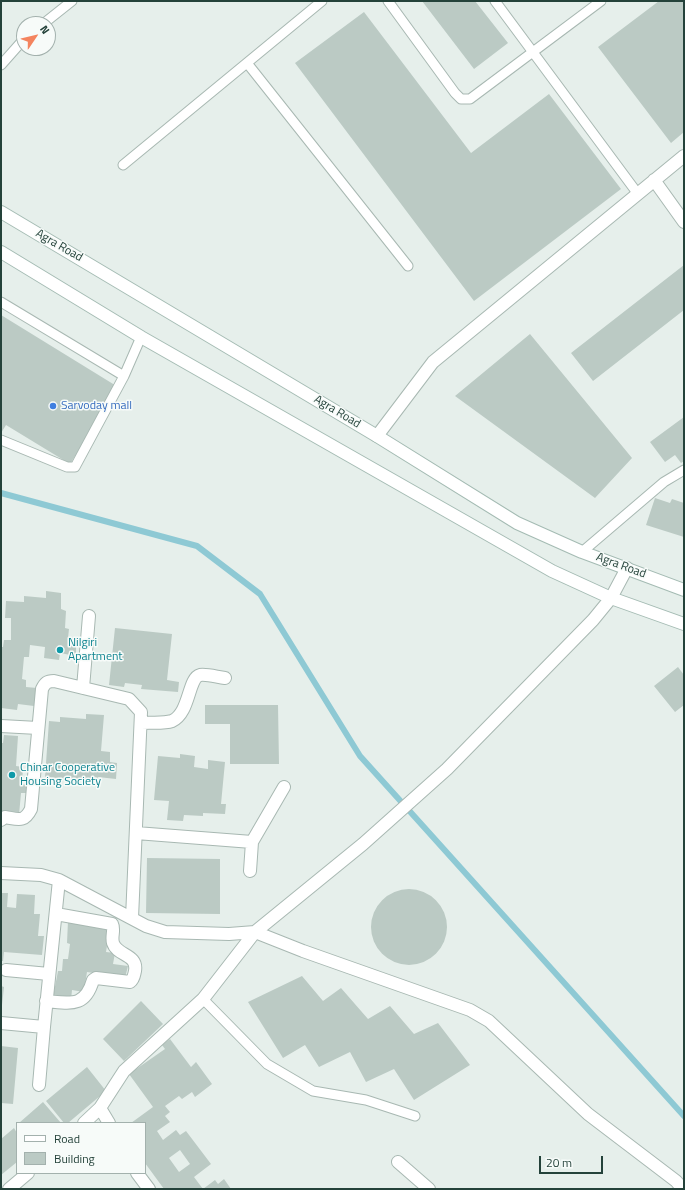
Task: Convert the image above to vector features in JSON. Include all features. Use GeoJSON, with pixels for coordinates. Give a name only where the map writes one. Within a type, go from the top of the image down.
{"type":"FeatureCollection","features":[{"type":"Feature","properties":{"kind":"street"},"geometry":{"type":"LineString","coordinates":[[378,436],[433,362],[684,156]]}},
{"type":"Feature","properties":{"kind":"street"},"geometry":{"type":"LineString","coordinates":[[654,180],[684,222]]}},
{"type":"Feature","properties":{"kind":"street","name":"Agra Road"},"geometry":{"type":"LineString","coordinates":[[1,212],[378,436],[517,523],[582,552],[684,590]]}},
{"type":"Feature","properties":{"kind":"street"},"geometry":{"type":"LineString","coordinates":[[1,252],[141,337],[545,567],[611,598],[684,624]]}},
{"type":"Feature","properties":{"kind":"street"},"geometry":{"type":"LineString","coordinates":[[85,1122],[100,1108],[124,1071],[203,999],[255,932],[363,844],[448,769],[593,620],[611,598],[627,568]]}},
{"type":"Feature","properties":{"kind":"street"},"geometry":{"type":"LineString","coordinates":[[83,688],[90,616]]}},
{"type":"Feature","properties":{"kind":"street"},"geometry":{"type":"LineString","coordinates":[[141,722],[169,722],[180,716],[197,676],[201,675],[225,678]]}},
{"type":"Feature","properties":{"kind":"street"},"geometry":{"type":"LineString","coordinates":[[1,820],[5,817],[25,818],[31,809],[42,689],[45,683],[54,681],[129,699],[141,712],[132,918]]}},
{"type":"Feature","properties":{"kind":"street"},"geometry":{"type":"LineString","coordinates":[[1,726],[38,728]]}},
{"type":"Feature","properties":{"kind":"street"},"geometry":{"type":"LineString","coordinates":[[250,871],[252,842],[284,787]]}},
{"type":"Feature","properties":{"kind":"street"},"geometry":{"type":"LineString","coordinates":[[136,833],[252,842]]}},
{"type":"Feature","properties":{"kind":"street"},"geometry":{"type":"LineString","coordinates":[[1,873],[41,875],[59,880],[132,918],[164,932],[229,934],[255,932],[303,951],[470,1010],[489,1020],[588,1114],[681,1182]]}},
{"type":"Feature","properties":{"kind":"street"},"geometry":{"type":"LineString","coordinates":[[39,1085],[59,880]]}},
{"type":"Feature","properties":{"kind":"street"},"geometry":{"type":"LineString","coordinates":[[46,1001],[77,1002],[87,995],[92,980],[96,978],[130,982],[133,980],[135,967],[131,958],[116,948],[112,942],[114,929],[112,924],[56,914]]}},
{"type":"Feature","properties":{"kind":"street"},"geometry":{"type":"LineString","coordinates":[[6,970],[49,974]]}},
{"type":"Feature","properties":{"kind":"street"},"geometry":{"type":"LineString","coordinates":[[1,1023],[44,1027]]}},
{"type":"Feature","properties":{"kind":"street"},"geometry":{"type":"LineString","coordinates":[[100,1108],[107,1122]]}},
{"type":"Feature","properties":{"kind":"street"},"geometry":{"type":"LineString","coordinates":[[398,1162],[429,1189]]}},
{"type":"Feature","properties":{"kind":"street"},"geometry":{"type":"LineString","coordinates":[[9,1189],[27,1174]]}},
{"type":"Feature","properties":{"kind":"street"},"geometry":{"type":"LineString","coordinates":[[138,1174],[149,1189]]}},
{"type":"Feature","properties":{"kind":"lane"},"geometry":{"type":"LineString","coordinates":[[53,16],[72,1]]}},
{"type":"Feature","properties":{"kind":"lane"},"geometry":{"type":"LineString","coordinates":[[388,1],[461,99],[470,100],[601,1]]}},
{"type":"Feature","properties":{"kind":"lane"},"geometry":{"type":"LineString","coordinates":[[495,1],[638,194]]}},
{"type":"Feature","properties":{"kind":"lane"},"geometry":{"type":"LineString","coordinates":[[123,165],[320,2]]}},
{"type":"Feature","properties":{"kind":"lane"},"geometry":{"type":"LineString","coordinates":[[1,65],[16,48]]}},
{"type":"Feature","properties":{"kind":"lane"},"geometry":{"type":"LineString","coordinates":[[247,63],[408,266]]}},
{"type":"Feature","properties":{"kind":"lane"},"geometry":{"type":"LineString","coordinates":[[1,302],[124,376]]}},
{"type":"Feature","properties":{"kind":"lane"},"geometry":{"type":"LineString","coordinates":[[1,440],[67,467],[75,468],[124,376],[141,337]]}},
{"type":"Feature","properties":{"kind":"lane"},"geometry":{"type":"LineString","coordinates":[[582,552],[664,482],[684,470]]}},
{"type":"Feature","properties":{"kind":"lane"},"geometry":{"type":"LineString","coordinates":[[203,999],[267,1064],[313,1091],[366,1100],[415,1116]]}},
{"type":"Feature","properties":{"kind":"building"},"geometry":{"type":"Polygon","coordinates":[[[422,1],[475,1],[508,43],[474,69],[422,1]]]}},
{"type":"Feature","properties":{"kind":"building"},"geometry":{"type":"Polygon","coordinates":[[[659,1],[684,1],[684,132],[671,143],[598,47],[659,1]]]}},
{"type":"Feature","properties":{"kind":"building"},"geometry":{"type":"Polygon","coordinates":[[[364,12],[471,153],[549,94],[621,189],[474,301],[295,63],[364,12]]]}},
{"type":"Feature","properties":{"kind":"building"},"geometry":{"type":"Polygon","coordinates":[[[684,265],[684,310],[593,381],[571,353],[684,265]]]}},
{"type":"Feature","properties":{"kind":"building","name":"Sarvoday mall"},"geometry":{"type":"Polygon","coordinates":[[[1,315],[118,387],[70,464],[6,425],[1,433],[1,315]]]}},
{"type":"Feature","properties":{"kind":"building"},"geometry":{"type":"Polygon","coordinates":[[[530,334],[632,458],[595,498],[455,396],[530,334]]]}},
{"type":"Feature","properties":{"kind":"building"},"geometry":{"type":"Polygon","coordinates":[[[684,417],[684,461],[681,463],[675,455],[665,462],[650,442],[684,417]]]}},
{"type":"Feature","properties":{"kind":"building"},"geometry":{"type":"Polygon","coordinates":[[[655,498],[670,503],[672,499],[684,503],[684,537],[646,525],[655,498]]]}},
{"type":"Feature","properties":{"kind":"building","name":"Nilgiri Apartment"},"geometry":{"type":"Polygon","coordinates":[[[46,591],[61,593],[61,609],[66,611],[65,628],[69,629],[68,638],[76,638],[76,656],[60,653],[59,660],[44,658],[45,647],[30,645],[29,657],[24,657],[22,679],[26,680],[26,687],[37,688],[34,706],[18,704],[17,710],[1,708],[1,647],[3,647],[4,640],[11,640],[11,618],[5,618],[6,601],[24,602],[24,596],[46,598],[46,591]]]}},
{"type":"Feature","properties":{"kind":"building"},"geometry":{"type":"Polygon","coordinates":[[[115,628],[172,634],[167,680],[179,682],[178,692],[141,689],[142,685],[125,683],[124,687],[109,685],[115,628]]]}},
{"type":"Feature","properties":{"kind":"building"},"geometry":{"type":"Polygon","coordinates":[[[678,667],[684,675],[684,705],[675,712],[654,686],[678,667]]]}},
{"type":"Feature","properties":{"kind":"building"},"geometry":{"type":"Polygon","coordinates":[[[205,705],[278,705],[279,764],[230,764],[230,724],[205,724],[205,705]]]}},
{"type":"Feature","properties":{"kind":"building"},"geometry":{"type":"Polygon","coordinates":[[[86,714],[104,715],[101,751],[110,752],[110,762],[117,763],[116,779],[98,777],[97,781],[45,777],[49,721],[60,722],[60,717],[86,719],[86,714]]]}},
{"type":"Feature","properties":{"kind":"building","name":"Chinar Cooperative Housing Society"},"geometry":{"type":"Polygon","coordinates":[[[4,735],[18,736],[16,766],[23,767],[22,784],[30,785],[29,793],[21,793],[19,815],[1,813],[1,743],[3,743],[4,735]]]}},
{"type":"Feature","properties":{"kind":"building"},"geometry":{"type":"Polygon","coordinates":[[[180,754],[195,756],[194,767],[208,769],[208,760],[225,762],[221,804],[226,804],[225,814],[203,813],[203,816],[184,815],[183,821],[167,820],[169,801],[154,800],[158,756],[180,758],[180,754]]]}},
{"type":"Feature","properties":{"kind":"building"},"geometry":{"type":"Polygon","coordinates":[[[147,858],[220,859],[220,914],[146,913],[147,858]]]}},
{"type":"Feature","properties":{"kind":"building"},"geometry":{"type":"Polygon","coordinates":[[[409,889],[424,892],[436,900],[444,912],[447,927],[444,942],[436,954],[424,962],[409,965],[394,962],[382,954],[374,942],[371,927],[374,912],[382,900],[394,892],[409,889]]]}},
{"type":"Feature","properties":{"kind":"building"},"geometry":{"type":"Polygon","coordinates":[[[1,893],[8,893],[7,907],[16,908],[17,894],[35,895],[34,914],[40,914],[38,936],[44,936],[42,955],[4,952],[3,961],[1,961],[1,893]]]}},
{"type":"Feature","properties":{"kind":"building"},"geometry":{"type":"Polygon","coordinates":[[[68,921],[110,927],[106,952],[115,953],[113,964],[128,966],[125,978],[87,972],[84,992],[72,990],[71,1000],[53,997],[58,971],[62,971],[63,959],[68,959],[70,944],[67,943],[68,921]]]}},
{"type":"Feature","properties":{"kind":"building"},"geometry":{"type":"Polygon","coordinates":[[[302,976],[323,1001],[341,988],[368,1019],[390,1006],[414,1034],[438,1023],[470,1065],[414,1100],[394,1069],[366,1082],[350,1052],[319,1067],[305,1045],[283,1058],[248,1002],[302,976]]]}},
{"type":"Feature","properties":{"kind":"building"},"geometry":{"type":"Polygon","coordinates":[[[1,986],[4,987],[2,1005],[1,1004],[1,986]]]}},
{"type":"Feature","properties":{"kind":"building"},"geometry":{"type":"Polygon","coordinates":[[[141,1001],[163,1024],[124,1061],[103,1039],[141,1001]]]}},
{"type":"Feature","properties":{"kind":"building"},"geometry":{"type":"Polygon","coordinates":[[[170,1039],[191,1067],[196,1062],[212,1084],[195,1097],[192,1092],[182,1099],[179,1096],[165,1106],[170,1112],[165,1116],[170,1122],[157,1131],[163,1140],[176,1130],[180,1135],[186,1131],[211,1164],[194,1177],[203,1189],[164,1189],[146,1164],[146,1122],[132,1122],[153,1107],[129,1074],[165,1049],[162,1045],[170,1039]],[[180,1150],[169,1158],[179,1172],[190,1164],[180,1150]]]}},
{"type":"Feature","properties":{"kind":"building"},"geometry":{"type":"Polygon","coordinates":[[[1,1046],[18,1048],[13,1104],[1,1103],[1,1046]]]}},
{"type":"Feature","properties":{"kind":"building"},"geometry":{"type":"Polygon","coordinates":[[[87,1067],[106,1091],[69,1122],[63,1122],[46,1101],[87,1067]]]}},
{"type":"Feature","properties":{"kind":"building"},"geometry":{"type":"Polygon","coordinates":[[[43,1102],[60,1122],[20,1122],[43,1102]]]}},
{"type":"Feature","properties":{"kind":"building"},"geometry":{"type":"Polygon","coordinates":[[[14,1128],[16,1131],[16,1163],[1,1175],[1,1139],[14,1128]]]}},
{"type":"Feature","properties":{"kind":"building"},"geometry":{"type":"Polygon","coordinates":[[[224,1179],[231,1189],[203,1189],[215,1180],[218,1184],[224,1179]]]}},
{"type":"Feature","properties":{"kind":"waterway"},"geometry":{"type":"LineString","coordinates":[[1,493],[197,546],[260,594],[360,756],[684,1116]]}},
{"type":"Feature","properties":{"kind":"place","name":"Sarvoday mall"},"geometry":{"type":"Point","coordinates":[53,406]}},
{"type":"Feature","properties":{"kind":"place","name":"Nilgiri Apartment"},"geometry":{"type":"Point","coordinates":[60,650]}},
{"type":"Feature","properties":{"kind":"place","name":"Chinar Cooperative Housing Society"},"geometry":{"type":"Point","coordinates":[12,775]}}]}
